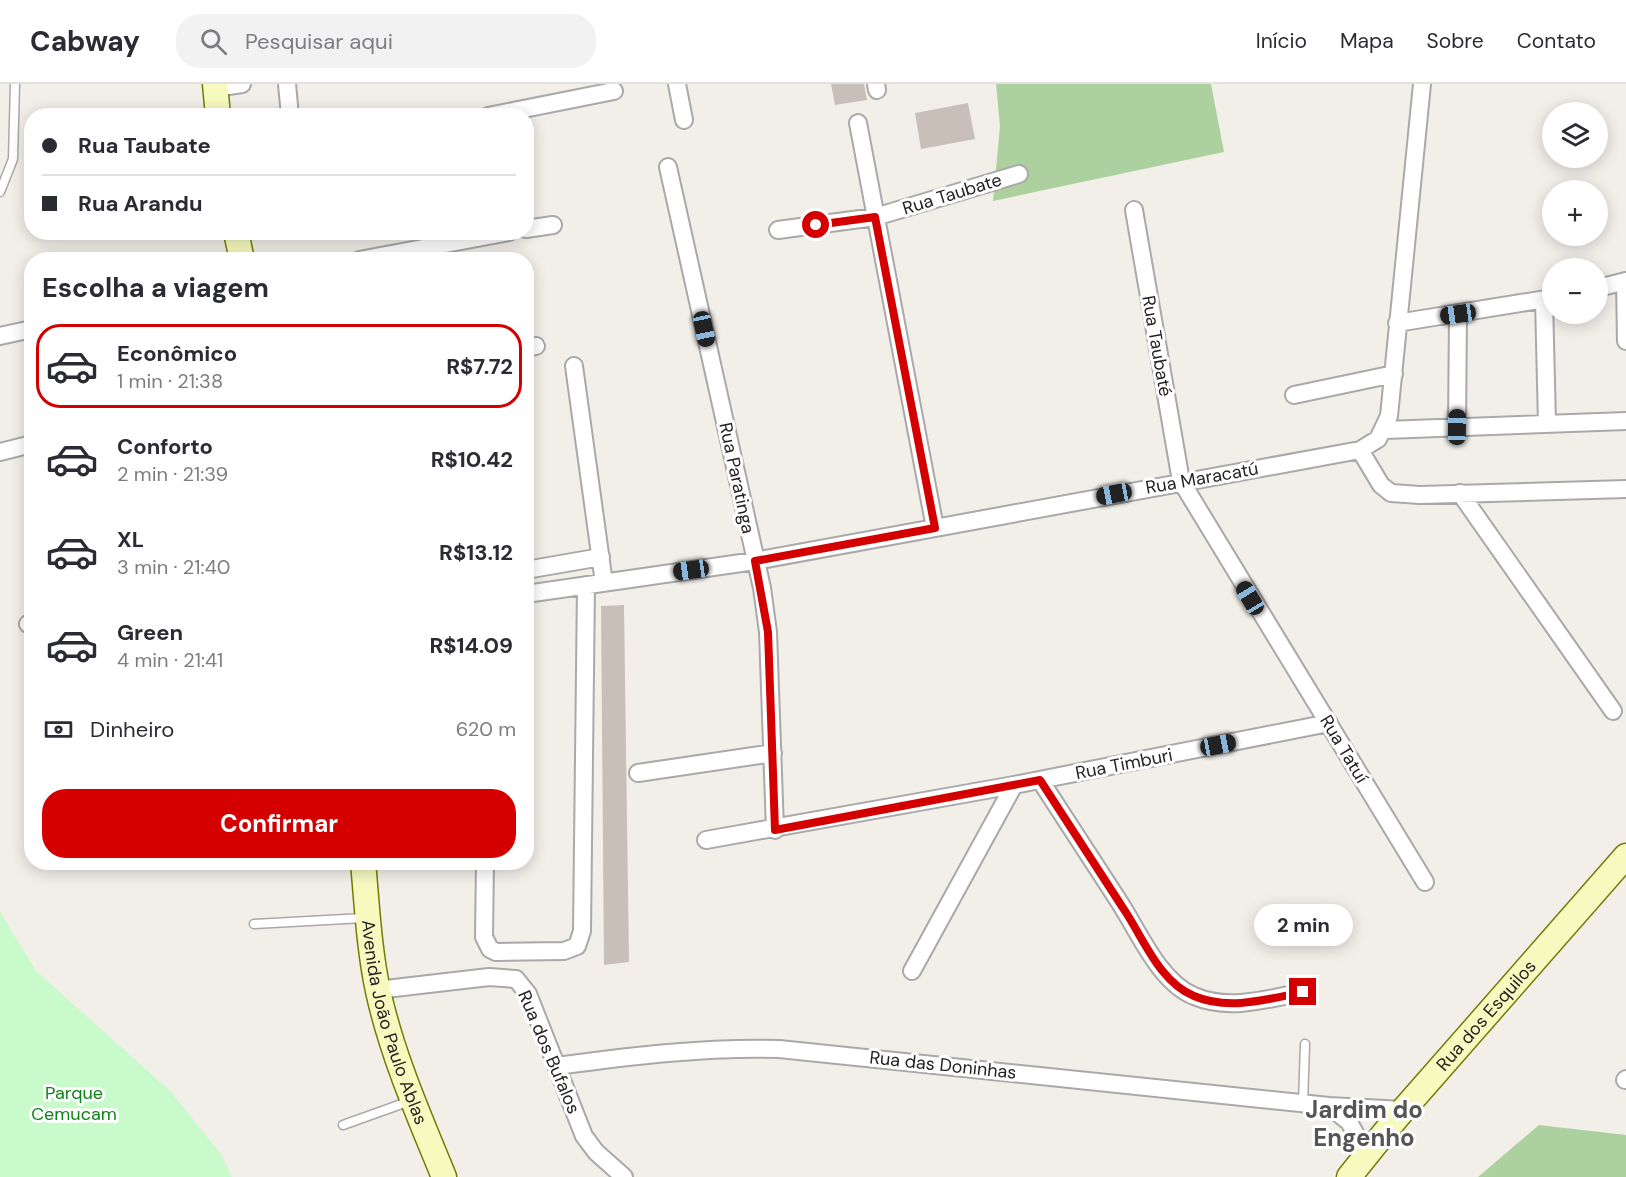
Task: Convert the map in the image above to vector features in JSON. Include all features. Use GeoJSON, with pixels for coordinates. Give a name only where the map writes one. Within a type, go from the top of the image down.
{"type":"FeatureCollection","features":[{"type":"Feature","properties":{"kind":"street"},"geometry":{"type":"LineString","coordinates":[[217,108],[215,86],[242,84]]}},
{"type":"Feature","properties":{"kind":"street"},"geometry":{"type":"LineString","coordinates":[[287,84],[289,108]]}},
{"type":"Feature","properties":{"kind":"street"},"geometry":{"type":"LineString","coordinates":[[677,84],[684,120]]}},
{"type":"Feature","properties":{"kind":"street"},"geometry":{"type":"LineString","coordinates":[[1422,84],[1396,323],[1394,374],[1384,430],[1626,421]]}},
{"type":"Feature","properties":{"kind":"street"},"geometry":{"type":"LineString","coordinates":[[529,108],[614,91]]}},
{"type":"Feature","properties":{"kind":"street"},"geometry":{"type":"LineString","coordinates":[[858,123],[935,528]]}},
{"type":"Feature","properties":{"kind":"street","name":"Rua Paratinga"},"geometry":{"type":"LineString","coordinates":[[668,167],[755,561],[768,632],[775,830]]}},
{"type":"Feature","properties":{"kind":"street","name":"Rua Taubate"},"geometry":{"type":"LineString","coordinates":[[778,230],[875,217],[1019,174]]}},
{"type":"Feature","properties":{"kind":"street","name":"Rua Taubaté"},"geometry":{"type":"LineString","coordinates":[[1134,210],[1180,481]]}},
{"type":"Feature","properties":{"kind":"street"},"geometry":{"type":"LineString","coordinates":[[534,228],[553,225]]}},
{"type":"Feature","properties":{"kind":"street"},"geometry":{"type":"LineString","coordinates":[[402,252],[466,240]]}},
{"type":"Feature","properties":{"kind":"street"},"geometry":{"type":"LineString","coordinates":[[1608,286],[1626,281],[1626,341]]}},
{"type":"Feature","properties":{"kind":"street"},"geometry":{"type":"LineString","coordinates":[[1396,323],[1542,300]]}},
{"type":"Feature","properties":{"kind":"street"},"geometry":{"type":"LineString","coordinates":[[1457,427],[1458,314]]}},
{"type":"Feature","properties":{"kind":"street"},"geometry":{"type":"LineString","coordinates":[[1547,424],[1548,324]]}},
{"type":"Feature","properties":{"kind":"street"},"geometry":{"type":"LineString","coordinates":[[0,336],[24,331]]}},
{"type":"Feature","properties":{"kind":"street"},"geometry":{"type":"LineString","coordinates":[[574,366],[604,583]]}},
{"type":"Feature","properties":{"kind":"street"},"geometry":{"type":"LineString","coordinates":[[1294,395],[1394,374]]}},
{"type":"Feature","properties":{"kind":"street","name":"Rua Maracatú"},"geometry":{"type":"LineString","coordinates":[[534,593],[755,561],[1180,481],[1360,450],[1378,439],[1384,430]]}},
{"type":"Feature","properties":{"kind":"street"},"geometry":{"type":"LineString","coordinates":[[0,452],[24,446]]}},
{"type":"Feature","properties":{"kind":"street"},"geometry":{"type":"LineString","coordinates":[[1360,450],[1381,485],[1390,493],[1460,494],[1626,489]]}},
{"type":"Feature","properties":{"kind":"street","name":"Rua Tatuí"},"geometry":{"type":"LineString","coordinates":[[1180,481],[1425,882]]}},
{"type":"Feature","properties":{"kind":"street"},"geometry":{"type":"LineString","coordinates":[[1460,494],[1613,711]]}},
{"type":"Feature","properties":{"kind":"street"},"geometry":{"type":"LineString","coordinates":[[534,569],[601,557]]}},
{"type":"Feature","properties":{"kind":"street"},"geometry":{"type":"LineString","coordinates":[[485,870],[484,937],[490,949],[564,951],[577,946],[582,931],[586,585]]}},
{"type":"Feature","properties":{"kind":"street","name":"Rua Timburi"},"geometry":{"type":"LineString","coordinates":[[706,840],[775,830],[1329,723]]}},
{"type":"Feature","properties":{"kind":"street"},"geometry":{"type":"LineString","coordinates":[[638,773],[773,753]]}},
{"type":"Feature","properties":{"kind":"street"},"geometry":{"type":"LineString","coordinates":[[1040,780],[1127,913],[1148,951],[1173,981],[1192,996],[1213,1002],[1247,1004],[1303,992]]}},
{"type":"Feature","properties":{"kind":"street"},"geometry":{"type":"LineString","coordinates":[[912,971],[1014,785]]}},
{"type":"Feature","properties":{"kind":"street","name":"Rua dos Esquilos"},"geometry":{"type":"LineString","coordinates":[[1356,1171],[1403,1110],[1626,856]]}},
{"type":"Feature","properties":{"kind":"street","name":"Avenida João Paulo Ablas"},"geometry":{"type":"LineString","coordinates":[[364,870],[377,990],[412,1100],[444,1177]]}},
{"type":"Feature","properties":{"kind":"street","name":"Rua dos Bufalos"},"geometry":{"type":"LineString","coordinates":[[377,990],[489,977],[516,979],[528,994],[584,1136],[596,1152],[624,1177]]}},
{"type":"Feature","properties":{"kind":"street","name":"Rua das Doninhas"},"geometry":{"type":"LineString","coordinates":[[557,1066],[663,1051],[730,1047],[779,1049],[1329,1106],[1403,1110]]}},
{"type":"Feature","properties":{"kind":"street"},"geometry":{"type":"LineString","coordinates":[[1329,1106],[1348,1122],[1356,1171]]}},
{"type":"Feature","properties":{"kind":"lane"},"geometry":{"type":"LineString","coordinates":[[0,192],[13,159],[15,84]]}},
{"type":"Feature","properties":{"kind":"lane"},"geometry":{"type":"LineString","coordinates":[[254,924],[368,918]]}},
{"type":"Feature","properties":{"kind":"lane"},"geometry":{"type":"LineString","coordinates":[[1303,1103],[1305,1044]]}},
{"type":"Feature","properties":{"kind":"lane"},"geometry":{"type":"LineString","coordinates":[[343,1125],[412,1100]]}},
{"type":"Feature","properties":{"kind":"green space"},"geometry":{"type":"Polygon","coordinates":[[[996,84],[1211,84],[1224,152],[993,201],[1000,126],[996,84]]]}},
{"type":"Feature","properties":{"kind":"green space","name":"Parque Cemucam"},"geometry":{"type":"Polygon","coordinates":[[[0,912],[36,971],[170,1091],[221,1154],[232,1177],[0,1177],[0,912]]]}},
{"type":"Feature","properties":{"kind":"green space"},"geometry":{"type":"Polygon","coordinates":[[[1539,1125],[1626,1135],[1626,1177],[1478,1177],[1539,1125]]]}},
{"type":"Feature","properties":{"kind":"building"},"geometry":{"type":"Polygon","coordinates":[[[831,84],[864,84],[867,100],[835,105],[831,84]]]}},
{"type":"Feature","properties":{"kind":"building"},"geometry":{"type":"Polygon","coordinates":[[[968,103],[975,139],[921,149],[915,113],[968,103]]]}},
{"type":"Feature","properties":{"kind":"building"},"geometry":{"type":"Polygon","coordinates":[[[624,605],[629,962],[604,965],[601,606],[624,605]]]}},
{"type":"Feature","properties":{"kind":"district","name":"Jardim do Engenho"},"geometry":{"type":"Point","coordinates":[1364,1123]}},
{"type":"Feature","properties":{"kind":"route"},"geometry":{"type":"LineString","coordinates":[[816,225],[875,217],[935,528],[755,561],[762,588],[768,632],[775,830],[1040,780],[1127,913],[1148,951],[1173,981],[1192,996],[1213,1002],[1247,1004],[1303,992]]}}]}
